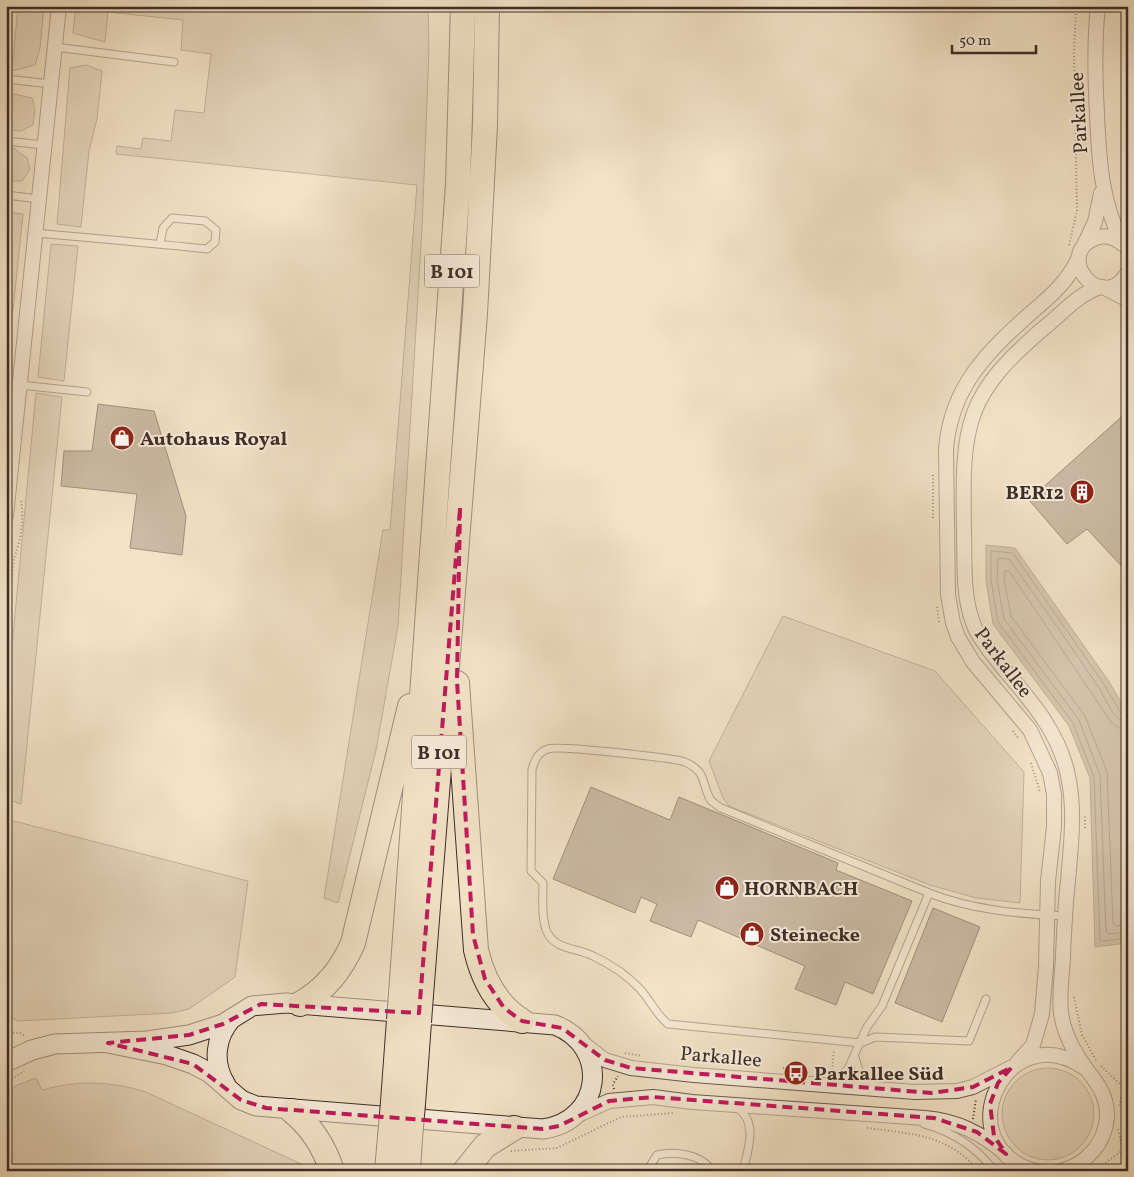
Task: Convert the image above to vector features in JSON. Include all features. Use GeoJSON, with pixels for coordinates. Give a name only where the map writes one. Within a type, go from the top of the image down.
{"type":"FeatureCollection","features":[{"type":"Feature","properties":{"kind":"highway","name":"B 101"},"geometry":{"type":"LineString","coordinates":[[411,995],[433,549],[458,184],[463,6]]}},
{"type":"Feature","properties":{"kind":"highway","name":"B 101"},"geometry":{"type":"LineString","coordinates":[[388,1171],[400,1138],[411,995],[460,508],[479,250],[487,6]]}},
{"type":"Feature","properties":{"kind":"highway"},"geometry":{"type":"LineString","coordinates":[[460,508],[457,681],[473,935],[480,965],[493,993],[504,1008],[522,1021]]}},
{"type":"Feature","properties":{"kind":"highway"},"geometry":{"type":"LineString","coordinates":[[300,1004],[314,996],[333,978],[347,956],[358,925],[407,721],[433,549]]}},
{"type":"Feature","properties":{"kind":"highway"},"geometry":{"type":"LineString","coordinates":[[292,1111],[310,1127],[324,1149],[332,1171]]}},
{"type":"Feature","properties":{"kind":"highway"},"geometry":{"type":"LineString","coordinates":[[465,1171],[485,1146],[514,1128]]}},
{"type":"Feature","properties":{"kind":"highway","name":"B 101"},"geometry":{"type":"LineString","coordinates":[[400,1138],[408,1171]]}},
{"type":"Feature","properties":{"kind":"main road"},"geometry":{"type":"LineString","coordinates":[[6,1062],[32,1050],[55,1044],[147,1041],[190,1035],[215,1028],[242,1010],[261,1004],[300,1004],[555,1025],[579,1040],[589,1057],[593,1082],[586,1102],[575,1116],[552,1128],[514,1128],[292,1111],[256,1106],[241,1100],[210,1073],[185,1061],[158,1053],[108,1043]]}},
{"type":"Feature","properties":{"kind":"main road"},"geometry":{"type":"LineString","coordinates":[[229,1090],[219,1070],[217,1051],[222,1032],[233,1017]]}},
{"type":"Feature","properties":{"kind":"street"},"geometry":{"type":"LineString","coordinates":[[11,518],[20,385],[59,6]]}},
{"type":"Feature","properties":{"kind":"street","name":"Parkallee"},"geometry":{"type":"LineString","coordinates":[[1098,6],[1096,83],[1102,187],[1111,219],[1126,246]]}},
{"type":"Feature","properties":{"kind":"street","name":"Parkallee"},"geometry":{"type":"LineString","coordinates":[[1016,1171],[996,1141],[990,1126],[990,1104],[998,1084],[1033,1045],[1040,1025],[1046,966],[1047,915],[1055,810],[1050,773],[1030,730],[974,662],[958,637],[953,624],[948,595],[947,434],[963,389],[980,362],[1003,338],[1058,290],[1071,274],[1077,252],[1095,222],[1102,187]]}},
{"type":"Feature","properties":{"kind":"street","name":"Parkallee"},"geometry":{"type":"LineString","coordinates":[[1077,252],[1090,241],[1099,237],[1114,238],[1126,246]]}},
{"type":"Feature","properties":{"kind":"street"},"geometry":{"type":"LineString","coordinates":[[1077,252],[1079,267],[1083,276],[1090,283],[1128,300]]}},
{"type":"Feature","properties":{"kind":"street","name":"Parkallee"},"geometry":{"type":"LineString","coordinates":[[1061,1171],[1075,1167],[1095,1149],[1106,1125],[1104,1098],[1069,1041],[1060,1002],[1074,825],[1067,772],[1056,739],[1045,719],[991,653],[976,631],[971,618],[965,575],[963,464],[966,435],[973,413],[982,393],[995,374],[1020,347],[1080,297],[1102,287],[1118,284],[1128,272]]}},
{"type":"Feature","properties":{"kind":"street","name":"Parkallee"},"geometry":{"type":"LineString","coordinates":[[579,1040],[605,1060],[620,1066],[694,1075],[932,1093],[973,1088],[1033,1057],[1051,1055],[1069,1059],[1091,1074]]}},
{"type":"Feature","properties":{"kind":"street","name":"Parkallee"},"geometry":{"type":"LineString","coordinates":[[575,1116],[596,1105],[632,1097],[652,1097],[947,1120],[965,1134],[984,1136],[1017,1163],[1035,1171]]}},
{"type":"Feature","properties":{"kind":"lane"},"geometry":{"type":"LineString","coordinates":[[55,47],[174,62]]}},
{"type":"Feature","properties":{"kind":"lane"},"geometry":{"type":"LineString","coordinates":[[6,79],[51,84]]}},
{"type":"Feature","properties":{"kind":"lane"},"geometry":{"type":"LineString","coordinates":[[6,141],[44,145]]}},
{"type":"Feature","properties":{"kind":"lane"},"geometry":{"type":"LineString","coordinates":[[6,195],[39,199]]}},
{"type":"Feature","properties":{"kind":"lane"},"geometry":{"type":"LineString","coordinates":[[35,233],[160,244],[210,248],[216,242],[216,230],[205,221],[172,218],[163,228],[160,244]]}},
{"type":"Feature","properties":{"kind":"lane"},"geometry":{"type":"LineString","coordinates":[[20,385],[87,392]]}},
{"type":"Feature","properties":{"kind":"lane"},"geometry":{"type":"LineString","coordinates":[[986,999],[969,1041],[875,1037],[861,1043],[668,1024],[659,1016],[640,989],[617,969],[593,956],[564,947],[555,942],[547,932],[543,882],[531,872],[532,769],[535,758],[550,748],[601,750],[684,762],[699,772],[706,784],[710,800],[721,808],[929,893],[954,902],[999,910],[1066,916]]}},
{"type":"Feature","properties":{"kind":"lane"},"geometry":{"type":"LineString","coordinates":[[827,1085],[846,1072],[855,1057],[886,998],[929,893]]}},
{"type":"Feature","properties":{"kind":"lane"},"geometry":{"type":"LineString","coordinates":[[855,1057],[860,1074],[869,1085],[877,1089]]}},
{"type":"Feature","properties":{"kind":"lane"},"geometry":{"type":"LineString","coordinates":[[726,1104],[743,1111],[750,1126],[749,1144],[743,1171]]}},
{"type":"Feature","properties":{"kind":"lane"},"geometry":{"type":"LineString","coordinates":[[965,1134],[994,1171]]}},
{"type":"Feature","properties":{"kind":"lane"},"geometry":{"type":"LineString","coordinates":[[647,1171],[657,1155],[666,1153],[692,1156],[702,1160],[712,1171]]}},
{"type":"Feature","properties":{"kind":"path"},"geometry":{"type":"LineString","coordinates":[[1076,6],[1074,64],[1077,252]]}},
{"type":"Feature","properties":{"kind":"path"},"geometry":{"type":"LineString","coordinates":[[11,518],[21,521]]}},
{"type":"Feature","properties":{"kind":"path"},"geometry":{"type":"LineString","coordinates":[[1085,815],[1085,832]]}},
{"type":"Feature","properties":{"kind":"path"},"geometry":{"type":"LineString","coordinates":[[1069,1041],[1082,1035],[1074,997]]}},
{"type":"Feature","properties":{"kind":"path"},"geometry":{"type":"LineString","coordinates":[[6,1032],[23,1034],[28,1041]]}},
{"type":"Feature","properties":{"kind":"path"},"geometry":{"type":"LineString","coordinates":[[835,1041],[832,1072],[846,1072]]}},
{"type":"Feature","properties":{"kind":"path"},"geometry":{"type":"LineString","coordinates":[[776,1071],[783,1068],[803,1070]]}},
{"type":"Feature","properties":{"kind":"path"},"geometry":{"type":"LineString","coordinates":[[6,1083],[28,1069]]}},
{"type":"Feature","properties":{"kind":"path"},"geometry":{"type":"LineString","coordinates":[[955,1148],[974,1118],[976,1099],[973,1088]]}},
{"type":"Feature","properties":{"kind":"path"},"geometry":{"type":"LineString","coordinates":[[506,1151],[557,1148],[621,1117],[674,1113]]}},
{"type":"Feature","properties":{"kind":"path"},"geometry":{"type":"LineString","coordinates":[[859,1126],[918,1134],[955,1148],[968,1158],[979,1171]]}},
{"type":"Feature","properties":{"kind":"highlighted area"},"geometry":{"type":"Polygon","coordinates":[[[460,508],[457,681],[473,935],[485,979],[504,1008],[522,1021],[562,1028],[605,1060],[631,1068],[932,1093],[973,1087],[1012,1067],[998,1083],[990,1104],[994,1136],[1006,1154],[977,1132],[934,1118],[653,1097],[609,1101],[559,1126],[543,1129],[266,1108],[241,1100],[193,1064],[108,1043],[189,1035],[223,1024],[261,1004],[419,1013],[460,508]]]}},
{"type":"Feature","properties":{"kind":"shaded area"},"geometry":{"type":"Polygon","coordinates":[[[18,6],[44,6],[40,48],[35,65],[12,71],[18,6]]]}},
{"type":"Feature","properties":{"kind":"shaded area"},"geometry":{"type":"Polygon","coordinates":[[[76,6],[428,6],[429,50],[422,229],[398,626],[376,750],[338,903],[324,898],[383,530],[390,530],[417,185],[116,154],[117,146],[141,149],[143,138],[171,141],[175,110],[204,113],[211,54],[181,50],[183,20],[108,12],[105,42],[73,33],[76,6]]]}},
{"type":"Feature","properties":{"kind":"shaded area"},"geometry":{"type":"Polygon","coordinates":[[[86,65],[102,71],[97,119],[89,151],[81,227],[57,224],[70,68],[86,65]]]}},
{"type":"Feature","properties":{"kind":"shaded area"},"geometry":{"type":"Polygon","coordinates":[[[9,93],[32,98],[35,109],[33,125],[21,131],[6,130],[9,93]]]}},
{"type":"Feature","properties":{"kind":"shaded area"},"geometry":{"type":"Polygon","coordinates":[[[6,148],[13,148],[27,158],[30,169],[22,181],[6,181],[6,148]]]}},
{"type":"Feature","properties":{"kind":"shaded area"},"geometry":{"type":"Polygon","coordinates":[[[6,212],[23,214],[6,377],[6,212]]]}},
{"type":"Feature","properties":{"kind":"shaded area"},"geometry":{"type":"Polygon","coordinates":[[[51,244],[78,246],[64,381],[38,377],[51,244]]]}},
{"type":"Feature","properties":{"kind":"shaded area"},"geometry":{"type":"Polygon","coordinates":[[[36,393],[62,397],[21,804],[6,799],[6,709],[36,393]]]}},
{"type":"Feature","properties":{"kind":"shaded area"},"geometry":{"type":"Polygon","coordinates":[[[783,616],[935,671],[1024,772],[1020,903],[976,898],[930,885],[729,806],[723,798],[709,761],[783,616]]]}},
{"type":"Feature","properties":{"kind":"shaded area"},"geometry":{"type":"Polygon","coordinates":[[[6,819],[248,881],[235,977],[189,1009],[172,1013],[18,1021],[6,1015],[6,819]]]}},
{"type":"Feature","properties":{"kind":"shaded area"},"geometry":{"type":"Polygon","coordinates":[[[1048,1068],[1066,1071],[1081,1081],[1091,1096],[1094,1114],[1091,1132],[1081,1147],[1066,1157],[1048,1160],[1030,1157],[1015,1147],[1005,1132],[1002,1114],[1005,1096],[1015,1081],[1030,1071],[1048,1068]]]}},
{"type":"Feature","properties":{"kind":"shaded area"},"geometry":{"type":"Polygon","coordinates":[[[36,1078],[42,1090],[81,1083],[94,1083],[133,1088],[146,1092],[301,1164],[300,1171],[6,1171],[6,1094],[15,1086],[36,1078]]]}},
{"type":"Feature","properties":{"kind":"water"},"geometry":{"type":"Polygon","coordinates":[[[986,545],[1015,548],[1108,680],[1128,714],[1128,943],[1095,947],[1090,778],[1069,726],[993,624],[986,581],[986,545]]]}},
{"type":"Feature","properties":{"kind":"building"},"geometry":{"type":"Polygon","coordinates":[[[98,404],[154,411],[186,516],[182,555],[130,548],[137,494],[61,486],[64,451],[92,451],[98,404]]]}},
{"type":"Feature","properties":{"kind":"building","name":"BER12"},"geometry":{"type":"Polygon","coordinates":[[[1128,411],[1128,573],[1087,529],[1067,544],[1029,500],[1128,411]]]}},
{"type":"Feature","properties":{"kind":"building","name":"HORNBACH"},"geometry":{"type":"Polygon","coordinates":[[[591,787],[670,820],[679,797],[838,863],[836,870],[912,901],[873,994],[845,982],[836,1005],[795,989],[805,966],[698,920],[691,937],[650,921],[657,904],[641,897],[635,913],[553,879],[591,787]]]}},
{"type":"Feature","properties":{"kind":"building"},"geometry":{"type":"Polygon","coordinates":[[[933,908],[980,927],[942,1022],[895,1003],[933,908]]]}},
{"type":"Feature","properties":{"kind":"place","name":"Autohaus Royal"},"geometry":{"type":"Point","coordinates":[122,438]}},
{"type":"Feature","properties":{"kind":"place","name":"BER12"},"geometry":{"type":"Point","coordinates":[1082,492]}},
{"type":"Feature","properties":{"kind":"place","name":"HORNBACH"},"geometry":{"type":"Point","coordinates":[727,888]}},
{"type":"Feature","properties":{"kind":"place","name":"Steinecke"},"geometry":{"type":"Point","coordinates":[752,934]}},
{"type":"Feature","properties":{"kind":"place","name":"Parkallee Süd"},"geometry":{"type":"Point","coordinates":[796,1073]}}]}
